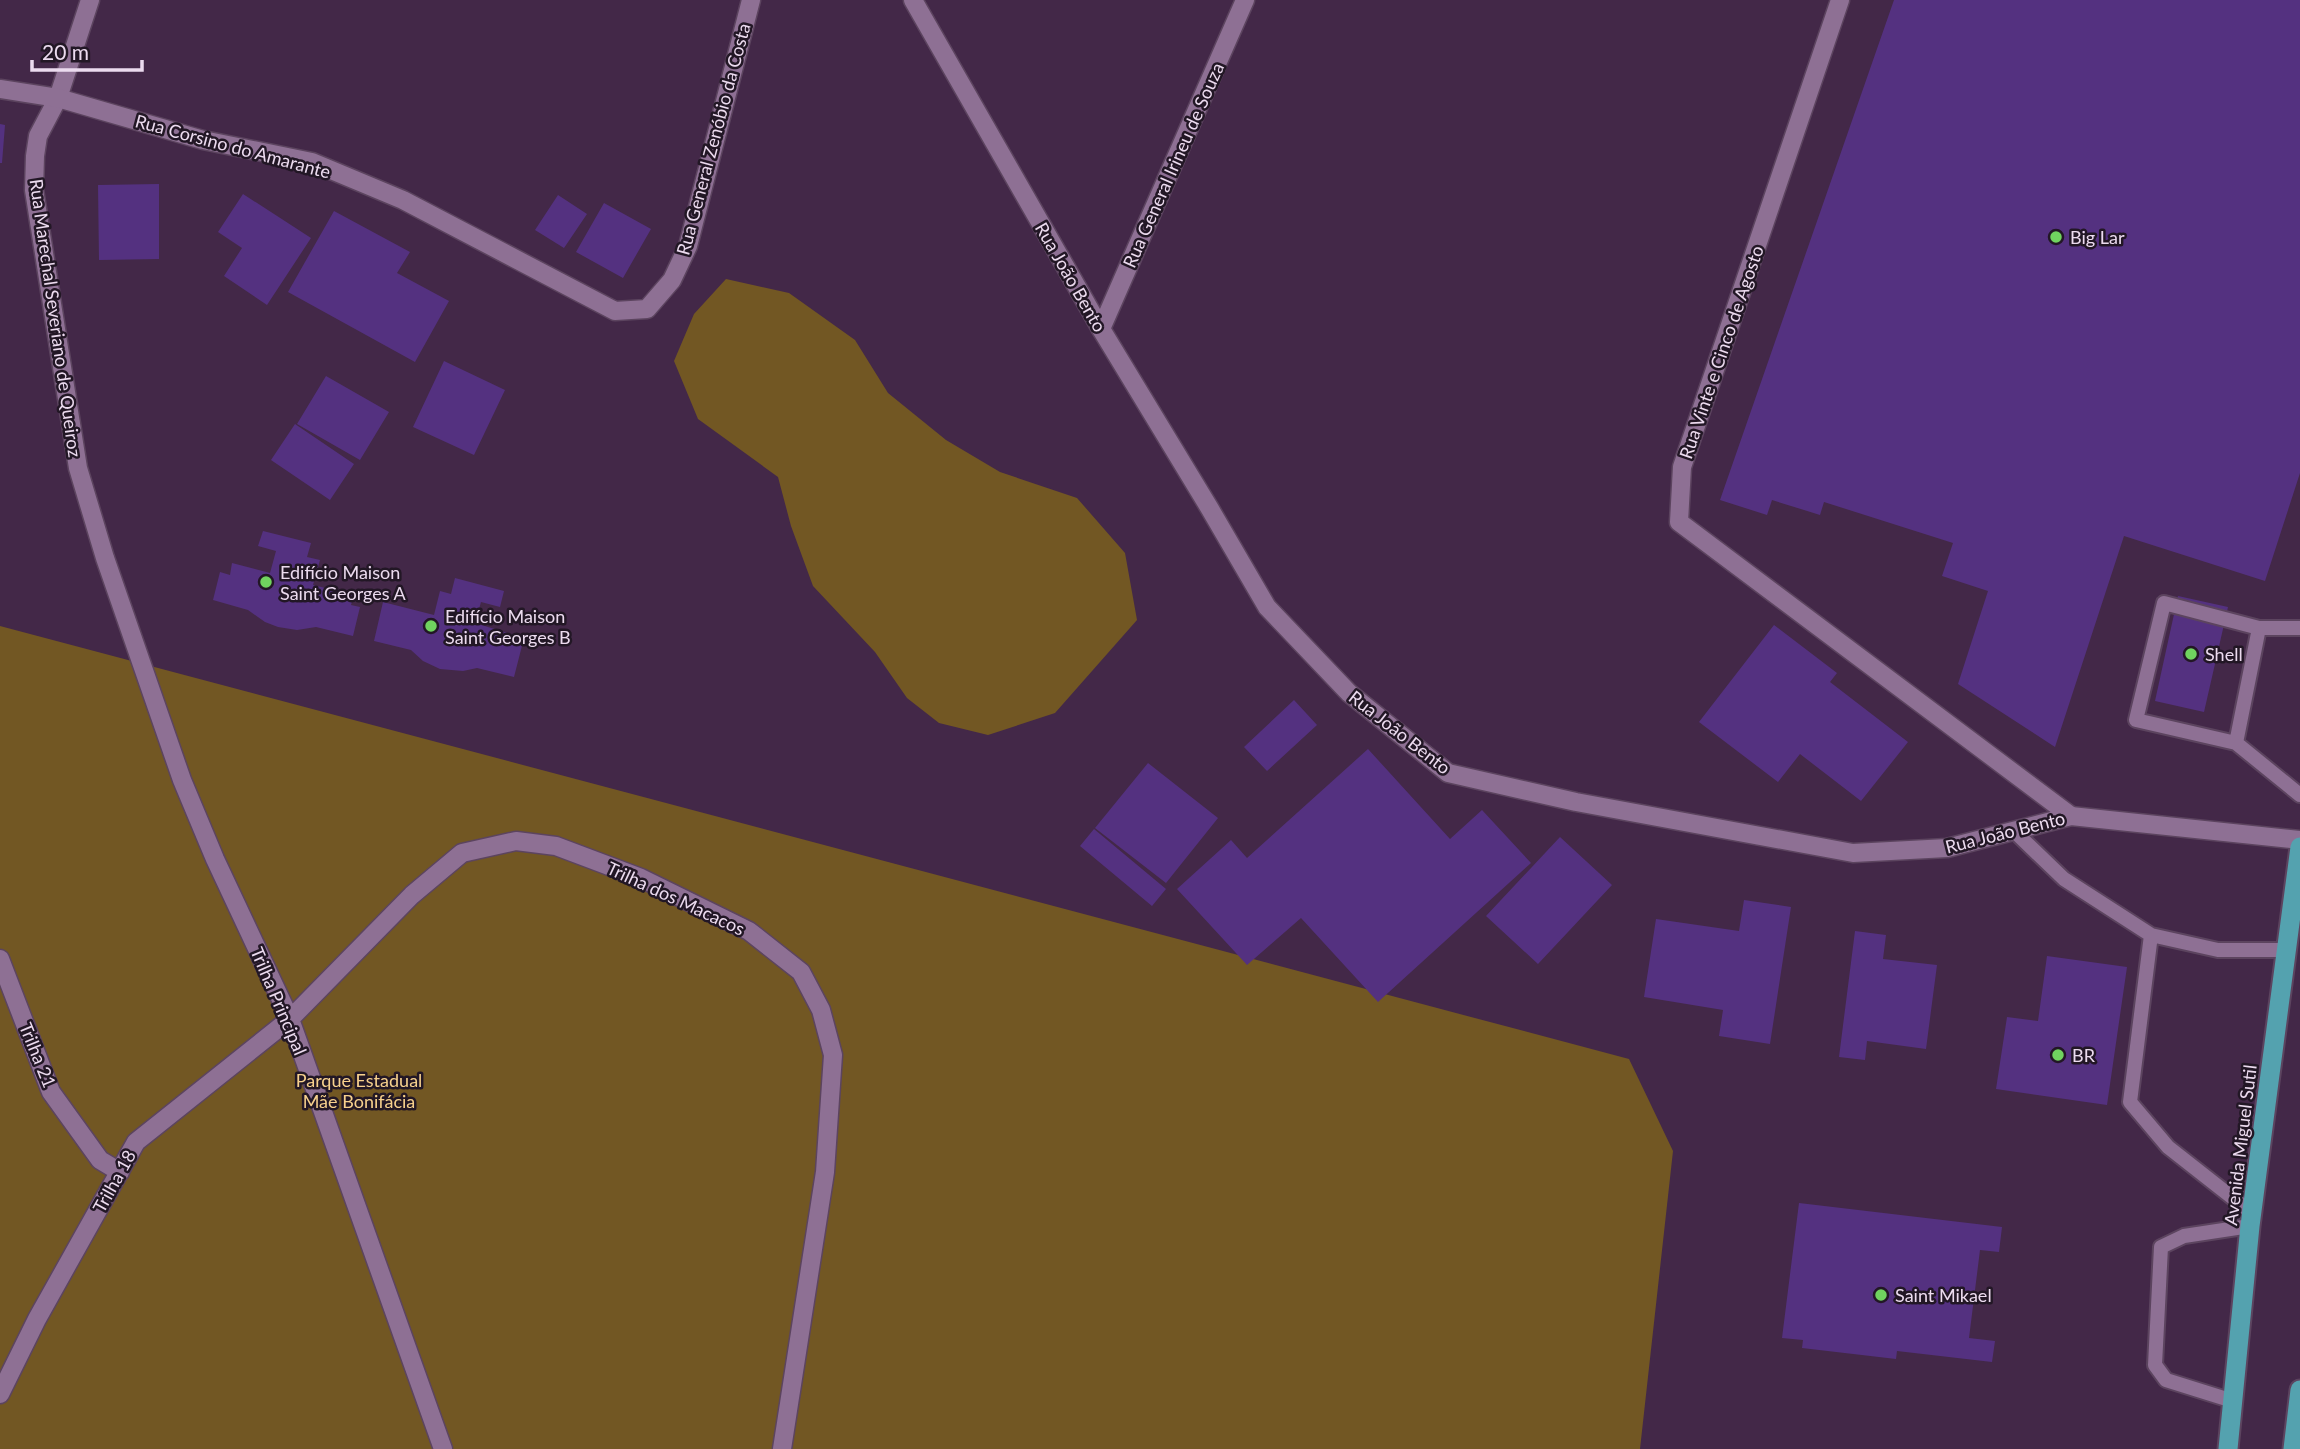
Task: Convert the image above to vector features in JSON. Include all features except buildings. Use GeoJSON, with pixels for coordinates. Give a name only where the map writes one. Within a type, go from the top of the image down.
{"type":"FeatureCollection","features":[{"type":"Feature","properties":{"kind":"highway","name":"Avenida Miguel Sutil"},"geometry":{"type":"LineString","coordinates":[[2228,1449],[2251,1219],[2300,847]]}},
{"type":"Feature","properties":{"kind":"highway"},"geometry":{"type":"LineString","coordinates":[[2294,1449],[2300,1390]]}},
{"type":"Feature","properties":{"kind":"street","name":"Rua Marechal Severiano de Queiroz"},"geometry":{"type":"LineString","coordinates":[[90,0],[58,98],[38,136],[34,190],[78,468],[131,638]]}},
{"type":"Feature","properties":{"kind":"street","name":"Rua General Zenóbio da Costa"},"geometry":{"type":"LineString","coordinates":[[647,309],[672,280],[688,246],[751,0]]}},
{"type":"Feature","properties":{"kind":"street","name":"Rua João Bento"},"geometry":{"type":"LineString","coordinates":[[913,0],[1101,330],[1267,607],[1349,693],[1448,773],[1576,802],[1853,853],[1947,848],[2071,816],[2300,841]]}},
{"type":"Feature","properties":{"kind":"street","name":"Rua General Irineu de Souza"},"geometry":{"type":"LineString","coordinates":[[1101,330],[1245,0]]}},
{"type":"Feature","properties":{"kind":"street","name":"Rua Vinte e Cinco de Agosto"},"geometry":{"type":"LineString","coordinates":[[1840,0],[1682,467],[1679,522],[2071,816]]}},
{"type":"Feature","properties":{"kind":"street","name":"Rua Corsino do Amarante"},"geometry":{"type":"LineString","coordinates":[[0,89],[58,98],[203,139],[312,162],[403,200],[615,311],[647,309]]}},
{"type":"Feature","properties":{"kind":"street","name":"Trilha Principal"},"geometry":{"type":"LineString","coordinates":[[131,638],[182,780],[215,859],[290,1019],[443,1449]]}},
{"type":"Feature","properties":{"kind":"street","name":"Trilha dos Macacos"},"geometry":{"type":"LineString","coordinates":[[290,1019],[412,895],[462,853],[516,841],[556,846],[641,878],[748,930],[801,972],[821,1010],[833,1055],[825,1172],[782,1449]]}},
{"type":"Feature","properties":{"kind":"street","name":"Trilha 21"},"geometry":{"type":"LineString","coordinates":[[0,959],[51,1092],[100,1160],[120,1172]]}},
{"type":"Feature","properties":{"kind":"street","name":"Trilha 18"},"geometry":{"type":"LineString","coordinates":[[0,1395],[37,1319],[136,1142],[290,1019]]}},
{"type":"Feature","properties":{"kind":"lane"},"geometry":{"type":"LineString","coordinates":[[2300,628],[2259,628],[2164,603],[2136,720],[2236,743],[2300,795]]}},
{"type":"Feature","properties":{"kind":"lane"},"geometry":{"type":"LineString","coordinates":[[2236,743],[2259,628]]}},
{"type":"Feature","properties":{"kind":"lane"},"geometry":{"type":"LineString","coordinates":[[2014,831],[2064,879],[2151,935],[2218,950],[2287,950]]}},
{"type":"Feature","properties":{"kind":"lane"},"geometry":{"type":"LineString","coordinates":[[2151,935],[2130,1102],[2168,1147],[2251,1219]]}},
{"type":"Feature","properties":{"kind":"lane"},"geometry":{"type":"LineString","coordinates":[[2233,1401],[2166,1380],[2155,1365],[2161,1247],[2184,1236],[2251,1219]]}},
{"type":"Feature","properties":{"kind":"green space"},"geometry":{"type":"Polygon","coordinates":[[[726,279],[789,293],[855,340],[888,393],[946,440],[1000,472],[1077,498],[1125,553],[1137,620],[1055,713],[988,735],[939,723],[907,698],[875,652],[813,586],[791,526],[778,477],[698,419],[674,361],[694,314],[726,279]]]}},
{"type":"Feature","properties":{"kind":"green space","name":"Parque Estadual Mãe Bonifácia"},"geometry":{"type":"Polygon","coordinates":[[[0,626],[1629,1059],[1673,1151],[1640,1449],[0,1449],[0,626]]]}},
{"type":"Feature","properties":{"kind":"place","name":"Big Lar"},"geometry":{"type":"Point","coordinates":[2056,237]}},
{"type":"Feature","properties":{"kind":"place","name":"Edifício Maison Saint Georges A"},"geometry":{"type":"Point","coordinates":[266,582]}},
{"type":"Feature","properties":{"kind":"place","name":"Edifício Maison Saint Georges B"},"geometry":{"type":"Point","coordinates":[431,626]}},
{"type":"Feature","properties":{"kind":"place","name":"Shell"},"geometry":{"type":"Point","coordinates":[2191,654]}},
{"type":"Feature","properties":{"kind":"place","name":"BR"},"geometry":{"type":"Point","coordinates":[2058,1055]}},
{"type":"Feature","properties":{"kind":"place","name":"Saint Mikael"},"geometry":{"type":"Point","coordinates":[1881,1295]}}]}
